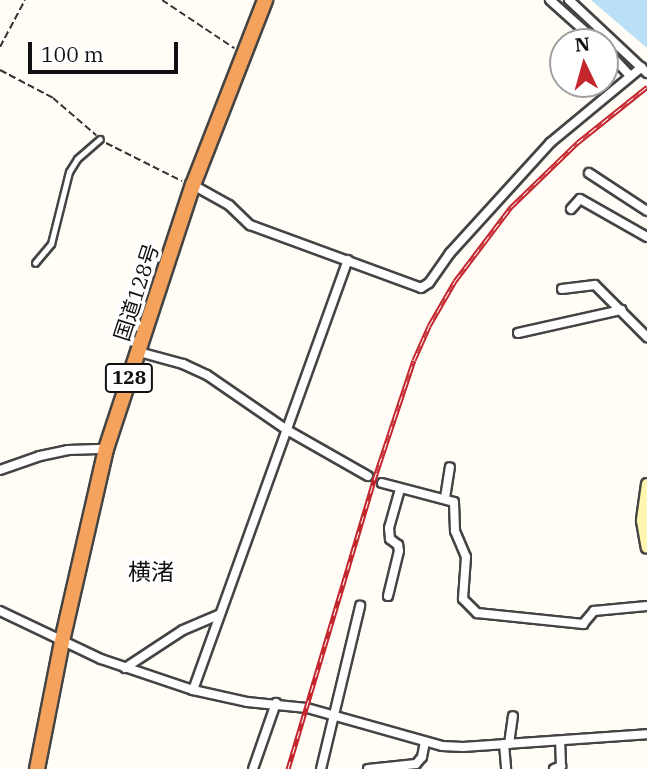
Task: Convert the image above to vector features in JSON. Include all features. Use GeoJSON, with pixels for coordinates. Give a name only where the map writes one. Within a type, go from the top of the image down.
{"type":"FeatureCollection","features":[{"type":"Feature","properties":{"kind":"highway","name":"国道128号"},"geometry":{"type":"LineString","coordinates":[[37,769],[62,641],[106,449],[193,185],[265,0]]}},
{"type":"Feature","properties":{"kind":"street"},"geometry":{"type":"LineString","coordinates":[[550,0],[581,28]]}},
{"type":"Feature","properties":{"kind":"street"},"geometry":{"type":"LineString","coordinates":[[193,185],[229,205],[250,225],[421,288],[429,283],[450,253],[550,144],[631,76],[644,70],[569,0]]}},
{"type":"Feature","properties":{"kind":"street"},"geometry":{"type":"LineString","coordinates":[[619,64],[631,76]]}},
{"type":"Feature","properties":{"kind":"street"},"geometry":{"type":"LineString","coordinates":[[589,173],[647,211]]}},
{"type":"Feature","properties":{"kind":"street"},"geometry":{"type":"LineString","coordinates":[[572,209],[580,199],[647,237]]}},
{"type":"Feature","properties":{"kind":"street"},"geometry":{"type":"LineString","coordinates":[[193,690],[348,260]]}},
{"type":"Feature","properties":{"kind":"street"},"geometry":{"type":"LineString","coordinates":[[562,289],[595,285],[647,337]]}},
{"type":"Feature","properties":{"kind":"street"},"geometry":{"type":"LineString","coordinates":[[518,333],[621,310]]}},
{"type":"Feature","properties":{"kind":"street"},"geometry":{"type":"LineString","coordinates":[[139,352],[183,364],[207,375],[287,430],[368,476]]}},
{"type":"Feature","properties":{"kind":"street"},"geometry":{"type":"LineString","coordinates":[[0,470],[49,454],[106,449]]}},
{"type":"Feature","properties":{"kind":"street"},"geometry":{"type":"LineString","coordinates":[[444,498],[450,467]]}},
{"type":"Feature","properties":{"kind":"street"},"geometry":{"type":"LineString","coordinates":[[382,483],[454,502],[454,531],[466,557],[463,599],[477,613],[583,624],[594,611],[647,606]]}},
{"type":"Feature","properties":{"kind":"street"},"geometry":{"type":"LineString","coordinates":[[647,484],[647,548]]}},
{"type":"Feature","properties":{"kind":"street"},"geometry":{"type":"LineString","coordinates":[[388,596],[399,551],[398,545],[390,539],[389,527],[400,489]]}},
{"type":"Feature","properties":{"kind":"street"},"geometry":{"type":"LineString","coordinates":[[321,769],[360,606]]}},
{"type":"Feature","properties":{"kind":"street"},"geometry":{"type":"LineString","coordinates":[[0,611],[125,668],[193,690],[247,702],[276,704],[334,715],[425,742],[463,747],[647,734]]}},
{"type":"Feature","properties":{"kind":"street"},"geometry":{"type":"LineString","coordinates":[[125,668],[183,629],[219,615]]}},
{"type":"Feature","properties":{"kind":"street"},"geometry":{"type":"LineString","coordinates":[[253,769],[276,704]]}},
{"type":"Feature","properties":{"kind":"street"},"geometry":{"type":"LineString","coordinates":[[506,769],[507,744],[513,716]]}},
{"type":"Feature","properties":{"kind":"street"},"geometry":{"type":"LineString","coordinates":[[554,769],[561,766],[560,741]]}},
{"type":"Feature","properties":{"kind":"street"},"geometry":{"type":"LineString","coordinates":[[368,769],[415,764],[422,757],[425,742]]}},
{"type":"Feature","properties":{"kind":"lane"},"geometry":{"type":"LineString","coordinates":[[35,263],[51,244],[69,172],[77,159],[100,139]]}},
{"type":"Feature","properties":{"kind":"path"},"geometry":{"type":"LineString","coordinates":[[0,47],[25,0]]}},
{"type":"Feature","properties":{"kind":"path"},"geometry":{"type":"LineString","coordinates":[[162,0],[244,53]]}},
{"type":"Feature","properties":{"kind":"path"},"geometry":{"type":"LineString","coordinates":[[0,70],[53,98],[100,139],[148,166],[193,185]]}},
{"type":"Feature","properties":{"kind":"water"},"geometry":{"type":"Polygon","coordinates":[[[591,0],[647,0],[647,48],[591,0]]]}},
{"type":"Feature","properties":{"kind":"railway"},"geometry":{"type":"LineString","coordinates":[[288,769],[374,480],[414,360],[429,326],[455,281],[511,207],[577,143],[647,87]]}},
{"type":"Feature","properties":{"kind":"district","name":"横渚"},"geometry":{"type":"Point","coordinates":[151,571]}}]}
